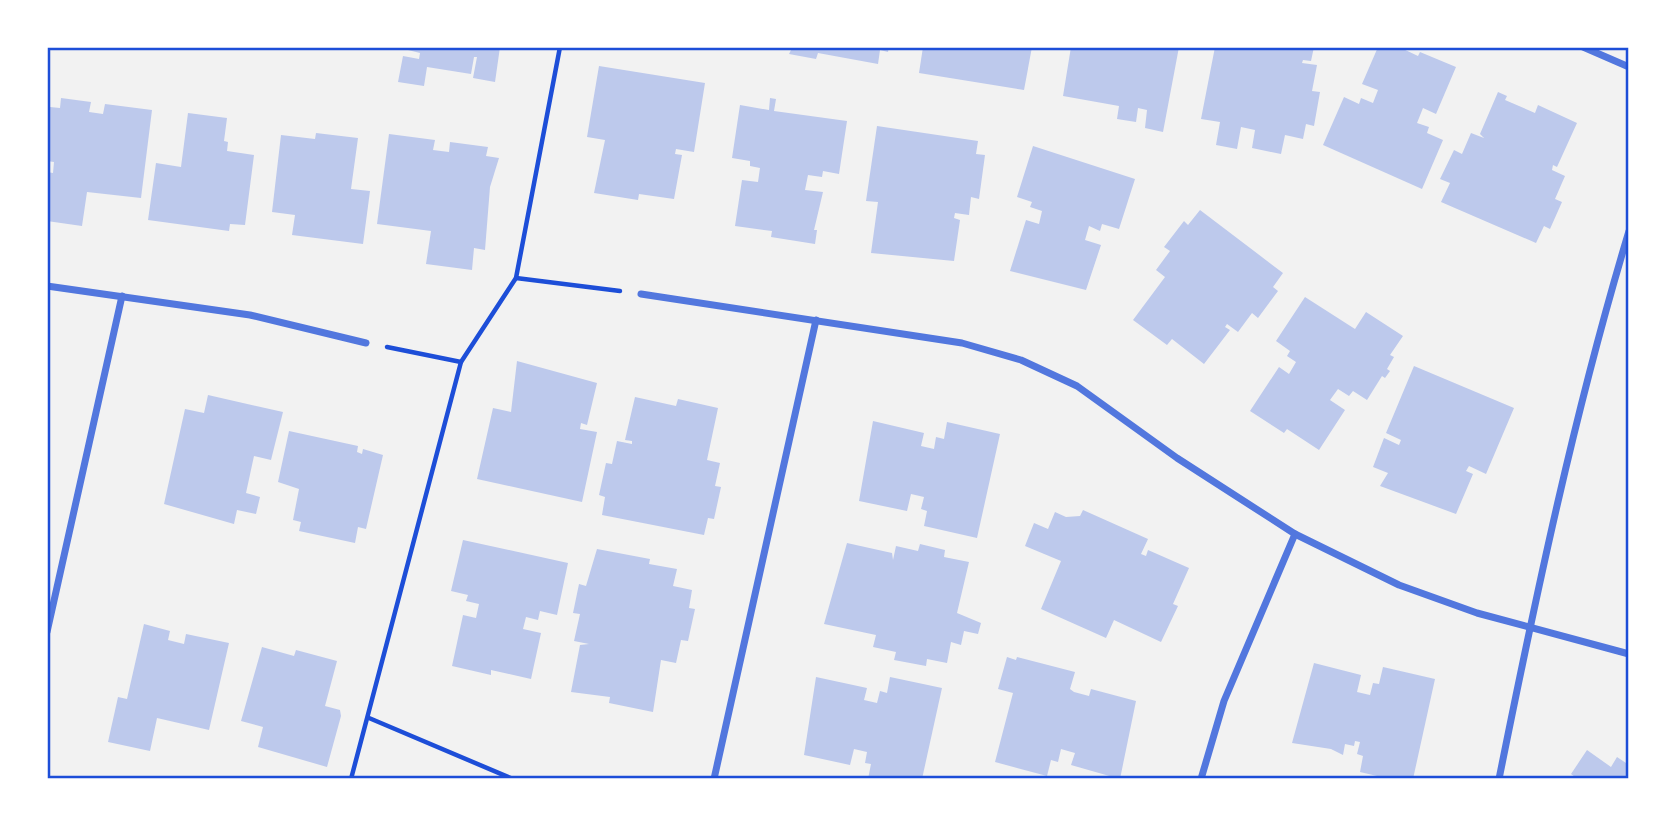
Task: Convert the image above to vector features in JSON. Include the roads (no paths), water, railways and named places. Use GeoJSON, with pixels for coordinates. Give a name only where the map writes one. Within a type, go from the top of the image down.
{"type":"FeatureCollection","features":[{"type":"Feature","properties":{"kind":"street"},"geometry":{"type":"LineString","coordinates":[[1583,47],[1629,67]]}},
{"type":"Feature","properties":{"kind":"street"},"geometry":{"type":"LineString","coordinates":[[1499,779],[1529,629],[1604,312],[1629,231]]}},
{"type":"Feature","properties":{"kind":"street"},"geometry":{"type":"LineString","coordinates":[[47,286],[250,314],[366,343]]}},
{"type":"Feature","properties":{"kind":"street"},"geometry":{"type":"LineString","coordinates":[[641,294],[961,343],[1021,360],[1077,386],[1177,458],[1295,534],[1399,585],[1529,629],[1629,654]]}},
{"type":"Feature","properties":{"kind":"street"},"geometry":{"type":"LineString","coordinates":[[47,632],[122,296]]}},
{"type":"Feature","properties":{"kind":"street"},"geometry":{"type":"LineString","coordinates":[[714,779],[816,320]]}},
{"type":"Feature","properties":{"kind":"street"},"geometry":{"type":"LineString","coordinates":[[1200,779],[1224,701],[1295,534]]}}]}
